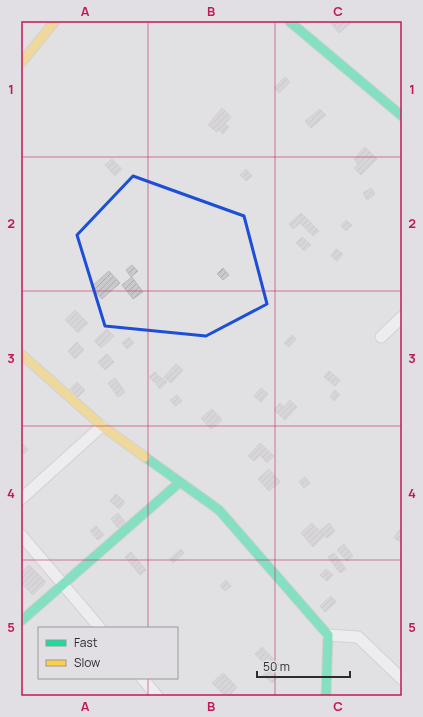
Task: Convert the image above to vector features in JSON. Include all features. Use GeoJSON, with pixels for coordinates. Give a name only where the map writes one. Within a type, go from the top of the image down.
{"type":"FeatureCollection","features":[{"type":"Feature","properties":{"kind":"street"},"geometry":{"type":"LineString","coordinates":[[21,63],[55,21]]}},
{"type":"Feature","properties":{"kind":"street"},"geometry":{"type":"LineString","coordinates":[[289,21],[402,116]]}},
{"type":"Feature","properties":{"kind":"street"},"geometry":{"type":"LineString","coordinates":[[381,337],[402,316]]}},
{"type":"Feature","properties":{"kind":"street"},"geometry":{"type":"LineString","coordinates":[[21,354],[102,426],[218,510],[328,635],[326,696]]}},
{"type":"Feature","properties":{"kind":"street"},"geometry":{"type":"LineString","coordinates":[[21,499],[102,426]]}},
{"type":"Feature","properties":{"kind":"street"},"geometry":{"type":"LineString","coordinates":[[21,621],[180,482]]}},
{"type":"Feature","properties":{"kind":"street"},"geometry":{"type":"LineString","coordinates":[[21,535],[99,627]]}},
{"type":"Feature","properties":{"kind":"street"},"geometry":{"type":"LineString","coordinates":[[328,635],[358,637],[402,679]]}},
{"type":"Feature","properties":{"kind":"street"},"geometry":{"type":"LineString","coordinates":[[143,679],[157,696]]}},
{"type":"Feature","properties":{"kind":"highlighted area"},"geometry":{"type":"Polygon","coordinates":[[[133,176],[244,216],[267,304],[206,336],[105,326],[77,235],[133,176]]]}},
{"type":"Feature","properties":{"kind":"building"},"geometry":{"type":"Polygon","coordinates":[[[329,21],[350,21],[351,23],[339,33],[329,21]]]}},
{"type":"Feature","properties":{"kind":"building"},"geometry":{"type":"Polygon","coordinates":[[[285,77],[290,82],[279,93],[274,88],[285,77]]]}},
{"type":"Feature","properties":{"kind":"building"},"geometry":{"type":"Polygon","coordinates":[[[222,108],[231,117],[225,124],[229,127],[223,134],[219,130],[217,132],[208,125],[222,108]]]}},
{"type":"Feature","properties":{"kind":"building"},"geometry":{"type":"Polygon","coordinates":[[[320,109],[326,115],[311,128],[305,121],[320,109]]]}},
{"type":"Feature","properties":{"kind":"building"},"geometry":{"type":"Polygon","coordinates":[[[365,147],[377,159],[361,175],[354,168],[358,164],[354,159],[365,147]]]}},
{"type":"Feature","properties":{"kind":"building"},"geometry":{"type":"Polygon","coordinates":[[[112,159],[122,169],[115,176],[105,165],[112,159]]]}},
{"type":"Feature","properties":{"kind":"building"},"geometry":{"type":"Polygon","coordinates":[[[246,169],[252,176],[246,181],[240,175],[246,169]]]}},
{"type":"Feature","properties":{"kind":"building"},"geometry":{"type":"Polygon","coordinates":[[[371,188],[375,194],[367,200],[363,193],[371,188]]]}},
{"type":"Feature","properties":{"kind":"building"},"geometry":{"type":"Polygon","coordinates":[[[301,213],[319,231],[313,236],[300,223],[293,229],[289,224],[301,213]]]}},
{"type":"Feature","properties":{"kind":"building"},"geometry":{"type":"Polygon","coordinates":[[[346,220],[352,225],[346,231],[341,226],[346,220]]]}},
{"type":"Feature","properties":{"kind":"building"},"geometry":{"type":"Polygon","coordinates":[[[302,237],[311,245],[304,251],[296,243],[302,237]]]}},
{"type":"Feature","properties":{"kind":"building"},"geometry":{"type":"Polygon","coordinates":[[[336,249],[343,254],[337,261],[331,256],[336,249]]]}},
{"type":"Feature","properties":{"kind":"building"},"geometry":{"type":"Polygon","coordinates":[[[132,265],[138,271],[131,277],[126,270],[132,265]]]}},
{"type":"Feature","properties":{"kind":"building"},"geometry":{"type":"Polygon","coordinates":[[[223,268],[229,275],[223,280],[217,274],[223,268]]]}},
{"type":"Feature","properties":{"kind":"building"},"geometry":{"type":"Polygon","coordinates":[[[109,271],[120,283],[102,299],[91,287],[109,271]]]}},
{"type":"Feature","properties":{"kind":"building"},"geometry":{"type":"Polygon","coordinates":[[[132,277],[143,292],[133,299],[122,285],[132,277]]]}},
{"type":"Feature","properties":{"kind":"building"},"geometry":{"type":"Polygon","coordinates":[[[75,310],[88,323],[78,333],[65,320],[75,310]]]}},
{"type":"Feature","properties":{"kind":"building"},"geometry":{"type":"Polygon","coordinates":[[[107,329],[114,336],[101,348],[94,341],[107,329]]]}},
{"type":"Feature","properties":{"kind":"building"},"geometry":{"type":"Polygon","coordinates":[[[292,335],[296,339],[289,347],[284,343],[292,335]]]}},
{"type":"Feature","properties":{"kind":"building"},"geometry":{"type":"Polygon","coordinates":[[[129,337],[134,343],[127,349],[122,343],[129,337]]]}},
{"type":"Feature","properties":{"kind":"building"},"geometry":{"type":"Polygon","coordinates":[[[77,342],[84,350],[75,359],[68,351],[77,342]]]}},
{"type":"Feature","properties":{"kind":"building"},"geometry":{"type":"Polygon","coordinates":[[[107,354],[114,362],[105,370],[98,362],[107,354]]]}},
{"type":"Feature","properties":{"kind":"building"},"geometry":{"type":"Polygon","coordinates":[[[176,364],[183,370],[171,383],[164,377],[176,364]]]}},
{"type":"Feature","properties":{"kind":"building"},"geometry":{"type":"Polygon","coordinates":[[[329,371],[340,380],[335,386],[324,377],[329,371]]]}},
{"type":"Feature","properties":{"kind":"building"},"geometry":{"type":"Polygon","coordinates":[[[155,372],[161,378],[155,383],[149,377],[155,372]]]}},
{"type":"Feature","properties":{"kind":"building"},"geometry":{"type":"Polygon","coordinates":[[[115,378],[125,392],[118,397],[108,383],[115,378]]]}},
{"type":"Feature","properties":{"kind":"building"},"geometry":{"type":"Polygon","coordinates":[[[162,378],[167,382],[160,389],[156,384],[162,378]]]}},
{"type":"Feature","properties":{"kind":"building"},"geometry":{"type":"Polygon","coordinates":[[[77,382],[85,390],[78,397],[70,389],[77,382]]]}},
{"type":"Feature","properties":{"kind":"building"},"geometry":{"type":"Polygon","coordinates":[[[261,388],[268,394],[261,402],[254,396],[261,388]]]}},
{"type":"Feature","properties":{"kind":"building"},"geometry":{"type":"Polygon","coordinates":[[[335,390],[340,395],[334,401],[330,397],[335,390]]]}},
{"type":"Feature","properties":{"kind":"building"},"geometry":{"type":"Polygon","coordinates":[[[177,395],[182,401],[175,406],[170,400],[177,395]]]}},
{"type":"Feature","properties":{"kind":"building"},"geometry":{"type":"Polygon","coordinates":[[[290,400],[297,407],[285,420],[274,410],[280,403],[284,407],[290,400]]]}},
{"type":"Feature","properties":{"kind":"building"},"geometry":{"type":"Polygon","coordinates":[[[212,409],[222,420],[211,429],[201,418],[212,409]]]}},
{"type":"Feature","properties":{"kind":"building"},"geometry":{"type":"Polygon","coordinates":[[[260,443],[274,456],[267,463],[260,455],[254,461],[248,456],[260,443]]]}},
{"type":"Feature","properties":{"kind":"building"},"geometry":{"type":"Polygon","coordinates":[[[23,444],[28,450],[24,454],[21,451],[21,446],[23,444]]]}},
{"type":"Feature","properties":{"kind":"building"},"geometry":{"type":"Polygon","coordinates":[[[269,469],[280,482],[269,491],[258,479],[269,469]]]}},
{"type":"Feature","properties":{"kind":"building"},"geometry":{"type":"Polygon","coordinates":[[[305,477],[310,483],[304,488],[299,482],[305,477]]]}},
{"type":"Feature","properties":{"kind":"building"},"geometry":{"type":"Polygon","coordinates":[[[116,494],[125,502],[119,509],[110,501],[116,494]]]}},
{"type":"Feature","properties":{"kind":"building"},"geometry":{"type":"Polygon","coordinates":[[[118,513],[125,522],[118,528],[111,519],[118,513]]]}},
{"type":"Feature","properties":{"kind":"building"},"geometry":{"type":"Polygon","coordinates":[[[312,523],[324,536],[313,547],[301,533],[312,523]]]}},
{"type":"Feature","properties":{"kind":"building"},"geometry":{"type":"Polygon","coordinates":[[[329,523],[335,531],[327,538],[320,531],[329,523]]]}},
{"type":"Feature","properties":{"kind":"building"},"geometry":{"type":"Polygon","coordinates":[[[96,526],[104,535],[98,540],[90,531],[96,526]]]}},
{"type":"Feature","properties":{"kind":"building"},"geometry":{"type":"Polygon","coordinates":[[[399,530],[402,531],[401,542],[394,538],[399,530]]]}},
{"type":"Feature","properties":{"kind":"building"},"geometry":{"type":"Polygon","coordinates":[[[344,544],[353,556],[347,561],[337,550],[344,544]]]}},
{"type":"Feature","properties":{"kind":"building"},"geometry":{"type":"Polygon","coordinates":[[[181,549],[184,553],[173,563],[170,559],[181,549]]]}},
{"type":"Feature","properties":{"kind":"building"},"geometry":{"type":"Polygon","coordinates":[[[131,552],[146,570],[140,575],[125,557],[131,552]]]}},
{"type":"Feature","properties":{"kind":"building"},"geometry":{"type":"Polygon","coordinates":[[[334,553],[346,569],[340,573],[328,557],[334,553]]]}},
{"type":"Feature","properties":{"kind":"building"},"geometry":{"type":"Polygon","coordinates":[[[29,565],[46,582],[33,595],[21,583],[21,573],[29,565]]]}},
{"type":"Feature","properties":{"kind":"building"},"geometry":{"type":"Polygon","coordinates":[[[326,569],[333,575],[327,581],[320,575],[326,569]]]}},
{"type":"Feature","properties":{"kind":"building"},"geometry":{"type":"Polygon","coordinates":[[[226,580],[231,586],[225,591],[220,586],[226,580]]]}},
{"type":"Feature","properties":{"kind":"building"},"geometry":{"type":"Polygon","coordinates":[[[331,596],[336,602],[325,612],[320,606],[331,596]]]}},
{"type":"Feature","properties":{"kind":"building"},"geometry":{"type":"Polygon","coordinates":[[[262,647],[279,665],[272,672],[255,654],[262,647]]]}},
{"type":"Feature","properties":{"kind":"building"},"geometry":{"type":"Polygon","coordinates":[[[269,669],[277,678],[272,683],[263,675],[269,669]]]}},
{"type":"Feature","properties":{"kind":"building"},"geometry":{"type":"Polygon","coordinates":[[[223,673],[237,687],[229,696],[225,696],[212,683],[223,673]]]}},
{"type":"Feature","properties":{"kind":"traffic: fast"},"geometry":{"type":"LineString","coordinates":[[289,21],[402,116]]}},
{"type":"Feature","properties":{"kind":"traffic: fast"},"geometry":{"type":"LineString","coordinates":[[145,457],[219,510],[328,635],[326,696]]}},
{"type":"Feature","properties":{"kind":"traffic: fast"},"geometry":{"type":"LineString","coordinates":[[21,621],[180,482]]}},
{"type":"Feature","properties":{"kind":"traffic: slow"},"geometry":{"type":"LineString","coordinates":[[21,63],[55,21]]}},
{"type":"Feature","properties":{"kind":"traffic: slow"},"geometry":{"type":"LineString","coordinates":[[21,354],[102,426],[145,457]]}}]}
